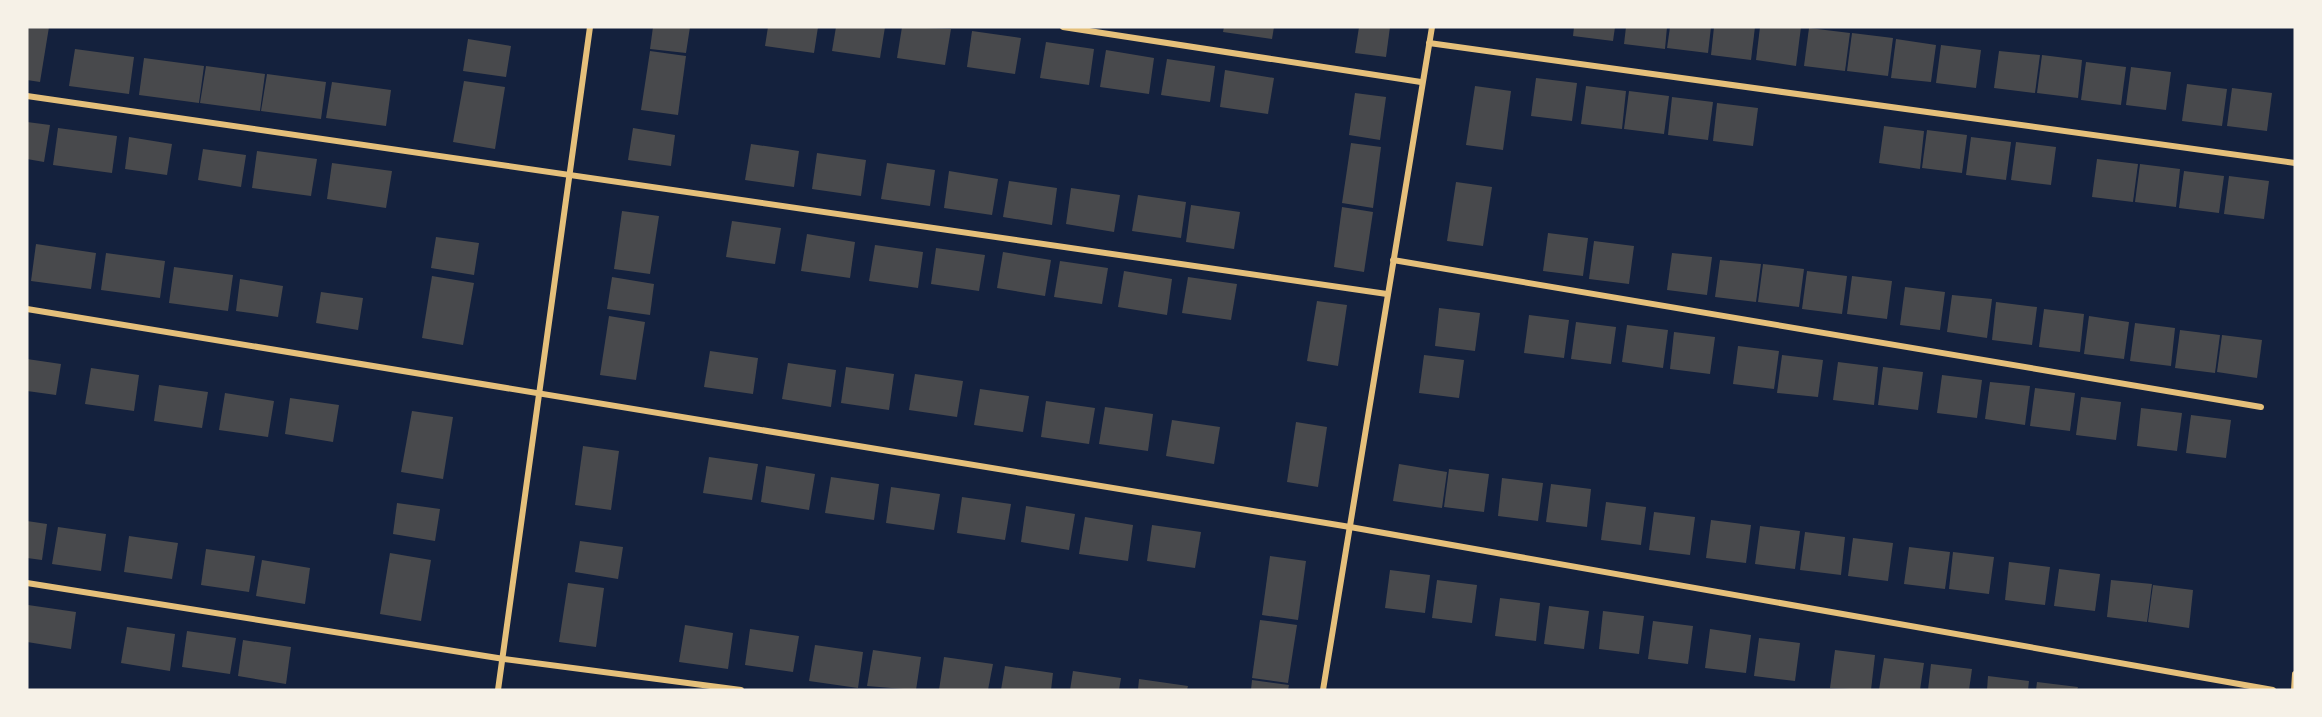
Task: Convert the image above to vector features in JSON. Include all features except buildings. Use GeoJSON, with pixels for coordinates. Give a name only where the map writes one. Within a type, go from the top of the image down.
{"type":"FeatureCollection","features":[{"type":"Feature","properties":{"kind":"street"},"geometry":{"type":"LineString","coordinates":[[498,690],[504,659],[567,172],[590,27]]}},
{"type":"Feature","properties":{"kind":"street"},"geometry":{"type":"LineString","coordinates":[[1063,27],[1421,82]]}},
{"type":"Feature","properties":{"kind":"street"},"geometry":{"type":"LineString","coordinates":[[1323,690],[1421,82],[1432,27]]}},
{"type":"Feature","properties":{"kind":"street"},"geometry":{"type":"LineString","coordinates":[[1429,43],[2295,163]]}},
{"type":"Feature","properties":{"kind":"street"},"geometry":{"type":"LineString","coordinates":[[27,96],[567,172],[1387,294]]}},
{"type":"Feature","properties":{"kind":"street"},"geometry":{"type":"LineString","coordinates":[[1393,260],[2261,407]]}},
{"type":"Feature","properties":{"kind":"street"},"geometry":{"type":"LineString","coordinates":[[27,309],[538,396],[1350,528],[2273,690]]}},
{"type":"Feature","properties":{"kind":"street"},"geometry":{"type":"LineString","coordinates":[[27,582],[504,659],[741,690]]}},
{"type":"Feature","properties":{"kind":"street"},"geometry":{"type":"LineString","coordinates":[[2294,690],[2295,674]]}}]}
